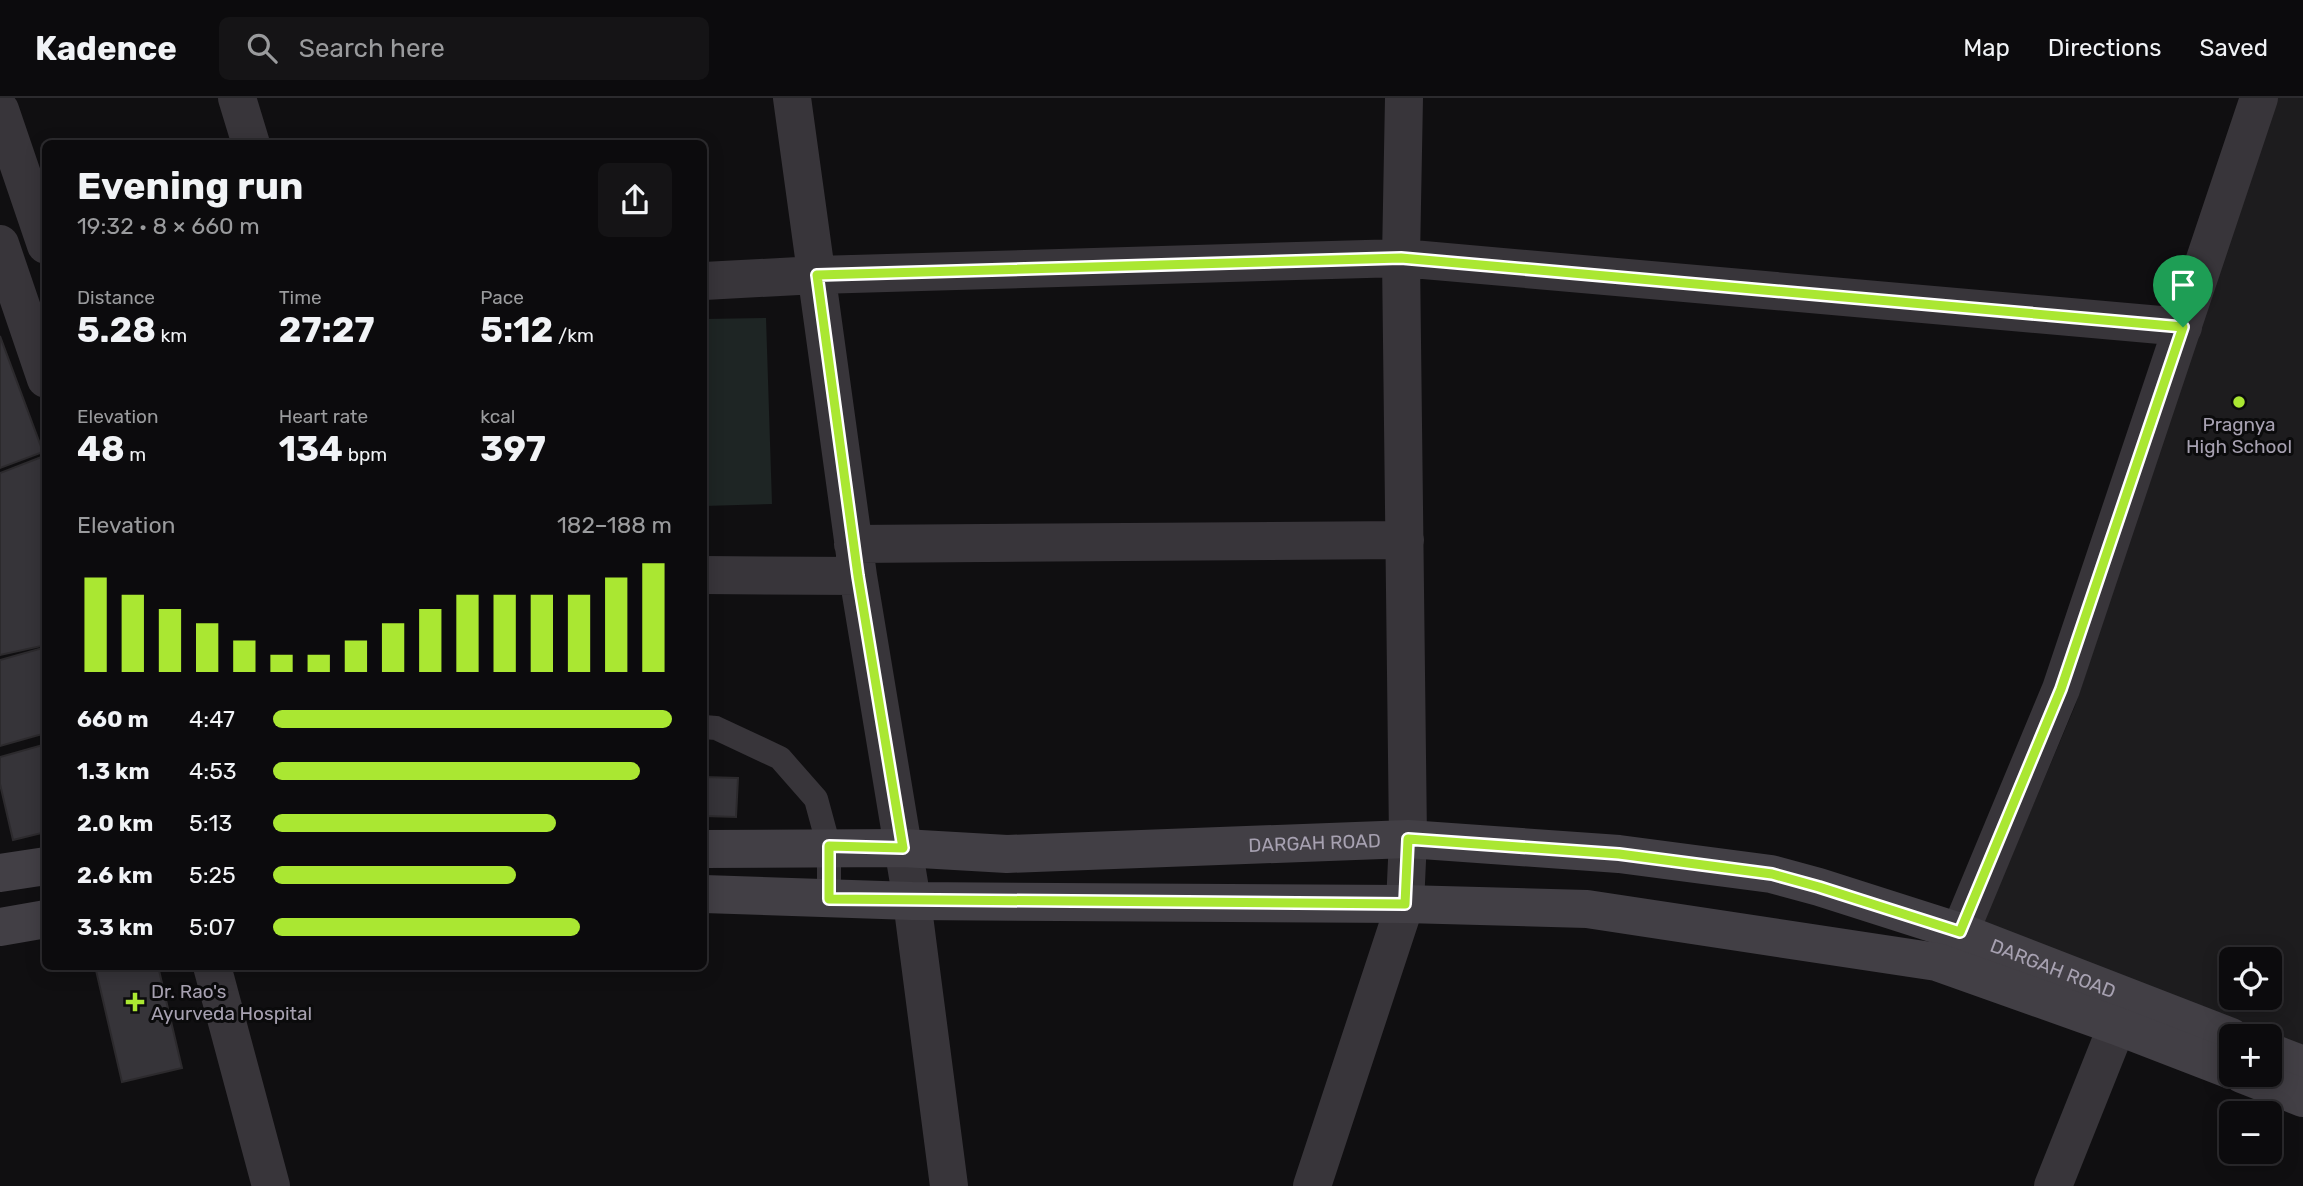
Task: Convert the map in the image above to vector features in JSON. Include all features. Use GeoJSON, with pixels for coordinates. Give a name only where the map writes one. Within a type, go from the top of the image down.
{"type":"FeatureCollection","features":[{"type":"Feature","properties":{"kind":"main road","name":"DARGAH ROAD"},"geometry":{"type":"LineString","coordinates":[[707,849],[829,846],[1007,854],[1408,839],[1619,854],[1772,874],[1819,887],[1960,932],[2219,1032]]}},
{"type":"Feature","properties":{"kind":"main road"},"geometry":{"type":"LineString","coordinates":[[0,873],[42,867]]}},
{"type":"Feature","properties":{"kind":"main road","name":"DARGAH ROAD"},"geometry":{"type":"LineString","coordinates":[[707,894],[912,901],[1405,904],[1587,909],[1937,962],[2219,1065]]}},
{"type":"Feature","properties":{"kind":"main road"},"geometry":{"type":"LineString","coordinates":[[0,927],[42,920]]}},
{"type":"Feature","properties":{"kind":"main road"},"geometry":{"type":"LineString","coordinates":[[2282,1057],[2303,1065]]}},
{"type":"Feature","properties":{"kind":"main road"},"geometry":{"type":"LineString","coordinates":[[2275,1087],[2303,1098]]}},
{"type":"Feature","properties":{"kind":"street"},"geometry":{"type":"LineString","coordinates":[[237,98],[250,140]]}},
{"type":"Feature","properties":{"kind":"street"},"geometry":{"type":"LineString","coordinates":[[792,98],[855,560],[912,901],[949,1186]]}},
{"type":"Feature","properties":{"kind":"street"},"geometry":{"type":"LineString","coordinates":[[1312,1186],[1405,904],[1408,839],[1401,258],[1404,98]]}},
{"type":"Feature","properties":{"kind":"street"},"geometry":{"type":"LineString","coordinates":[[1960,932],[2061,689],[2259,98]]}},
{"type":"Feature","properties":{"kind":"street"},"geometry":{"type":"LineString","coordinates":[[0,110],[42,233]]}},
{"type":"Feature","properties":{"kind":"street"},"geometry":{"type":"LineString","coordinates":[[0,244],[42,367]]}},
{"type":"Feature","properties":{"kind":"street"},"geometry":{"type":"LineString","coordinates":[[707,281],[817,275],[1401,258],[2183,327]]}},
{"type":"Feature","properties":{"kind":"street"},"geometry":{"type":"LineString","coordinates":[[707,575],[855,560],[1405,540]]}},
{"type":"Feature","properties":{"kind":"street"},"geometry":{"type":"LineString","coordinates":[[213,970],[271,1186]]}},
{"type":"Feature","properties":{"kind":"street"},"geometry":{"type":"LineString","coordinates":[[2053,1186],[2117,1026]]}},
{"type":"Feature","properties":{"kind":"lane"},"geometry":{"type":"LineString","coordinates":[[707,727],[716,728],[780,758],[816,799],[829,846],[829,899]]}},
{"type":"Feature","properties":{"kind":"shaded area","name":"Pragnya High School"},"geometry":{"type":"Polygon","coordinates":[[[2276,98],[2303,98],[2303,1051],[2282,1043],[2282,1024],[2230,1024],[1980,931],[2075,706],[2276,98]]]}},
{"type":"Feature","properties":{"kind":"shaded area"},"geometry":{"type":"Polygon","coordinates":[[[766,318],[772,504],[707,506],[707,319],[766,318]]]}},
{"type":"Feature","properties":{"kind":"building"},"geometry":{"type":"Polygon","coordinates":[[[0,336],[42,452],[0,468],[0,336]]]}},
{"type":"Feature","properties":{"kind":"building"},"geometry":{"type":"Polygon","coordinates":[[[42,457],[42,646],[0,655],[0,473],[42,457]]]}},
{"type":"Feature","properties":{"kind":"building"},"geometry":{"type":"Polygon","coordinates":[[[42,648],[42,734],[0,746],[0,660],[42,648]]]}},
{"type":"Feature","properties":{"kind":"building"},"geometry":{"type":"Polygon","coordinates":[[[42,745],[42,833],[13,840],[0,784],[0,757],[42,745]]]}},
{"type":"Feature","properties":{"kind":"building"},"geometry":{"type":"Polygon","coordinates":[[[707,777],[738,778],[736,817],[707,816],[707,777]]]}},
{"type":"Feature","properties":{"kind":"building"},"geometry":{"type":"Polygon","coordinates":[[[96,970],[159,970],[182,1068],[122,1082],[96,970]]]}},
{"type":"Feature","properties":{"kind":"place","name":"Pragnya High School"},"geometry":{"type":"Point","coordinates":[2239,402]}},
{"type":"Feature","properties":{"kind":"place","name":"Dr. Rao's Ayurveda Hospital"},"geometry":{"type":"Point","coordinates":[135,1002]}},
{"type":"Feature","properties":{"kind":"route"},"geometry":{"type":"LineString","coordinates":[[1401,258],[2183,327],[2061,689],[1960,932],[1772,874],[1619,854],[1408,839],[1405,904],[829,899],[829,846],[903,848],[858,576],[817,275],[1401,258]]}}]}
